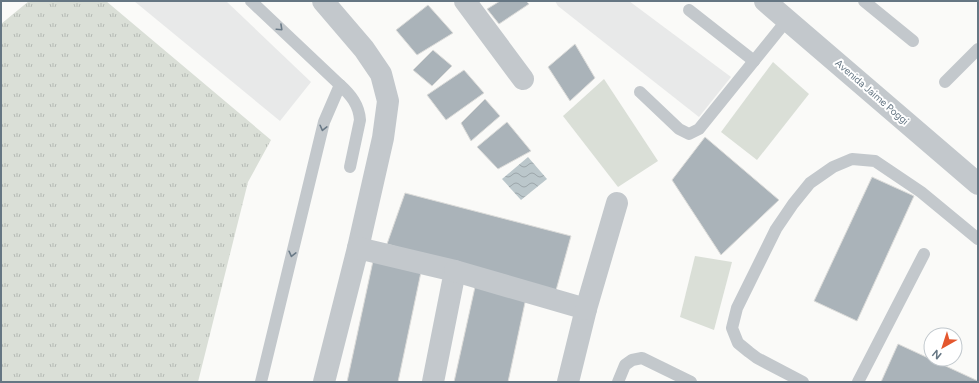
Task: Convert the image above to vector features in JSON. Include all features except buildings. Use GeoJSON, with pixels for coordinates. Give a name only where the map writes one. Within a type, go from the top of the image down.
{"type":"FeatureCollection","features":[{"type":"Feature","properties":{"kind":"street"},"geometry":{"type":"LineString","coordinates":[[324,1],[364,49],[381,74],[388,101],[383,138],[358,248],[324,382]]}},
{"type":"Feature","properties":{"kind":"street"},"geometry":{"type":"LineString","coordinates":[[465,1],[523,79]]}},
{"type":"Feature","properties":{"kind":"street","name":"Avenida Jaime Poggi"},"geometry":{"type":"LineString","coordinates":[[765,1],[978,184]]}},
{"type":"Feature","properties":{"kind":"street"},"geometry":{"type":"LineString","coordinates":[[568,382],[586,309],[617,203]]}},
{"type":"Feature","properties":{"kind":"street"},"geometry":{"type":"LineString","coordinates":[[358,248],[455,271],[586,309]]}},
{"type":"Feature","properties":{"kind":"street"},"geometry":{"type":"LineString","coordinates":[[432,382],[455,271]]}},
{"type":"Feature","properties":{"kind":"lane"},"geometry":{"type":"LineString","coordinates":[[251,1],[352,96],[360,112],[360,120],[350,167]]}},
{"type":"Feature","properties":{"kind":"lane"},"geometry":{"type":"LineString","coordinates":[[864,1],[913,41]]}},
{"type":"Feature","properties":{"kind":"lane"},"geometry":{"type":"LineString","coordinates":[[689,10],[754,61]]}},
{"type":"Feature","properties":{"kind":"lane"},"geometry":{"type":"LineString","coordinates":[[640,92],[679,129],[689,134],[698,129],[787,20]]}},
{"type":"Feature","properties":{"kind":"lane"},"geometry":{"type":"LineString","coordinates":[[945,82],[978,49]]}},
{"type":"Feature","properties":{"kind":"lane"},"geometry":{"type":"LineString","coordinates":[[261,382],[324,122],[340,85]]}},
{"type":"Feature","properties":{"kind":"lane"},"geometry":{"type":"LineString","coordinates":[[803,382],[757,358],[749,352],[738,342],[732,328],[737,308],[776,229],[810,183],[833,167],[852,159],[875,161],[922,192],[978,239]]}},
{"type":"Feature","properties":{"kind":"lane"},"geometry":{"type":"LineString","coordinates":[[858,382],[924,254]]}},
{"type":"Feature","properties":{"kind":"lane"},"geometry":{"type":"LineString","coordinates":[[618,382],[625,365],[632,360],[642,358],[691,382]]}},
{"type":"Feature","properties":{"kind":"shaded area"},"geometry":{"type":"Polygon","coordinates":[[[134,1],[226,1],[311,82],[280,121],[134,1]]]}},
{"type":"Feature","properties":{"kind":"shaded area"},"geometry":{"type":"Polygon","coordinates":[[[555,1],[629,1],[731,77],[699,117],[558,6],[555,1]]]}},
{"type":"Feature","properties":{"kind":"green space"},"geometry":{"type":"Polygon","coordinates":[[[29,1],[106,1],[271,140],[248,182],[198,382],[1,382],[1,24],[29,1]]]}},
{"type":"Feature","properties":{"kind":"green space"},"geometry":{"type":"Polygon","coordinates":[[[773,62],[809,94],[757,160],[721,132],[773,62]]]}},
{"type":"Feature","properties":{"kind":"green space"},"geometry":{"type":"Polygon","coordinates":[[[604,79],[658,161],[618,187],[563,116],[604,79]]]}},
{"type":"Feature","properties":{"kind":"green space"},"geometry":{"type":"Polygon","coordinates":[[[695,256],[732,262],[714,330],[680,317],[695,256]]]}},
{"type":"Feature","properties":{"kind":"water"},"geometry":{"type":"Polygon","coordinates":[[[528,157],[547,179],[521,200],[502,179],[528,157]]]}}]}
